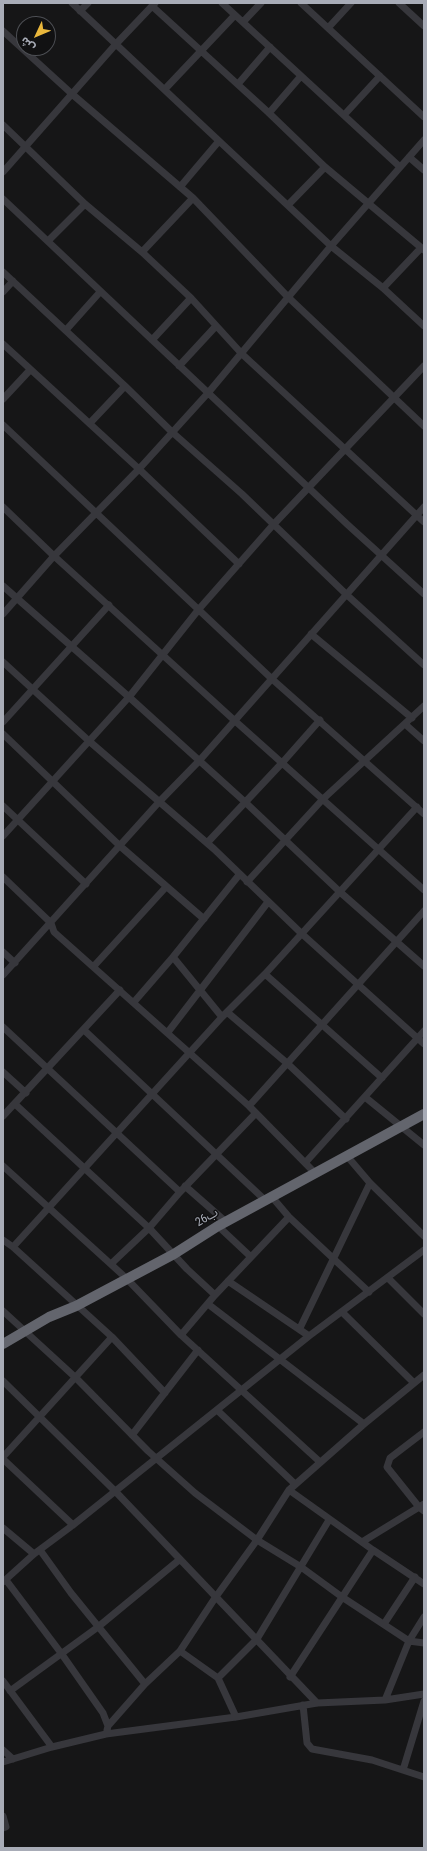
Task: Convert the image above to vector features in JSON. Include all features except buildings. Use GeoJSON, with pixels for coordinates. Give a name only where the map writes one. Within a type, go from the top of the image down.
{"type":"FeatureCollection","features":[{"type":"Feature","properties":{"kind":"highway","name":"26ب"},"geometry":{"type":"LineString","coordinates":[[3,1344],[50,1317],[76,1306],[126,1278],[174,1254],[222,1224],[424,1114]]}},
{"type":"Feature","properties":{"kind":"street"},"geometry":{"type":"LineString","coordinates":[[72,3],[331,246],[383,288],[424,326]]}},
{"type":"Feature","properties":{"kind":"street"},"geometry":{"type":"LineString","coordinates":[[80,11],[88,3]]}},
{"type":"Feature","properties":{"kind":"street"},"geometry":{"type":"LineString","coordinates":[[222,3],[301,76],[345,114],[400,167]]}},
{"type":"Feature","properties":{"kind":"street"},"geometry":{"type":"LineString","coordinates":[[243,22],[261,3]]}},
{"type":"Feature","properties":{"kind":"street"},"geometry":{"type":"LineString","coordinates":[[301,3],[424,117]]}},
{"type":"Feature","properties":{"kind":"street"},"geometry":{"type":"LineString","coordinates":[[328,28],[351,3]]}},
{"type":"Feature","properties":{"kind":"street"},"geometry":{"type":"LineString","coordinates":[[399,3],[424,26]]}},
{"type":"Feature","properties":{"kind":"street"},"geometry":{"type":"LineString","coordinates":[[3,172],[116,44],[154,4],[201,51],[325,167],[423,249],[383,288]]}},
{"type":"Feature","properties":{"kind":"street"},"geometry":{"type":"LineString","coordinates":[[165,89],[235,15]]}},
{"type":"Feature","properties":{"kind":"street"},"geometry":{"type":"LineString","coordinates":[[3,31],[72,94],[193,198],[288,297],[424,426]]}},
{"type":"Feature","properties":{"kind":"street"},"geometry":{"type":"LineString","coordinates":[[238,84],[270,47]]}},
{"type":"Feature","properties":{"kind":"street"},"geometry":{"type":"LineString","coordinates":[[269,113],[301,76]]}},
{"type":"Feature","properties":{"kind":"street"},"geometry":{"type":"LineString","coordinates":[[345,114],[380,76]]}},
{"type":"Feature","properties":{"kind":"street"},"geometry":{"type":"LineString","coordinates":[[3,125],[85,204],[142,252],[191,298],[242,354],[424,522]]}},
{"type":"Feature","properties":{"kind":"street"},"geometry":{"type":"LineString","coordinates":[[3,614],[54,556],[139,469],[208,393],[331,246],[424,140]]}},
{"type":"Feature","properties":{"kind":"street"},"geometry":{"type":"LineString","coordinates":[[180,186],[219,141]]}},
{"type":"Feature","properties":{"kind":"street"},"geometry":{"type":"LineString","coordinates":[[410,157],[424,170]]}},
{"type":"Feature","properties":{"kind":"street"},"geometry":{"type":"LineString","coordinates":[[288,205],[325,167]]}},
{"type":"Feature","properties":{"kind":"street"},"geometry":{"type":"LineString","coordinates":[[142,252],[193,198]]}},
{"type":"Feature","properties":{"kind":"street"},"geometry":{"type":"LineString","coordinates":[[3,199],[100,292],[424,594]]}},
{"type":"Feature","properties":{"kind":"street"},"geometry":{"type":"LineString","coordinates":[[48,241],[85,204]]}},
{"type":"Feature","properties":{"kind":"street"},"geometry":{"type":"LineString","coordinates":[[3,272],[172,432],[226,480],[347,595],[424,665]]}},
{"type":"Feature","properties":{"kind":"street"},"geometry":{"type":"LineString","coordinates":[[3,292],[13,282]]}},
{"type":"Feature","properties":{"kind":"street"},"geometry":{"type":"LineString","coordinates":[[66,330],[100,292]]}},
{"type":"Feature","properties":{"kind":"street"},"geometry":{"type":"LineString","coordinates":[[152,340],[191,298]]}},
{"type":"Feature","properties":{"kind":"street"},"geometry":{"type":"LineString","coordinates":[[179,366],[216,326]]}},
{"type":"Feature","properties":{"kind":"street"},"geometry":{"type":"LineString","coordinates":[[3,344],[90,423],[239,564]]}},
{"type":"Feature","properties":{"kind":"street"},"geometry":{"type":"LineString","coordinates":[[3,836],[52,780],[129,697],[199,609],[273,525],[424,366]]}},
{"type":"Feature","properties":{"kind":"street"},"geometry":{"type":"LineString","coordinates":[[3,399],[30,370]]}},
{"type":"Feature","properties":{"kind":"street"},"geometry":{"type":"LineString","coordinates":[[90,423],[125,386]]}},
{"type":"Feature","properties":{"kind":"street"},"geometry":{"type":"LineString","coordinates":[[3,425],[272,679],[320,720],[424,814]]}},
{"type":"Feature","properties":{"kind":"street"},"geometry":{"type":"LineString","coordinates":[[3,507],[54,556],[234,720],[424,890]]}},
{"type":"Feature","properties":{"kind":"street"},"geometry":{"type":"LineString","coordinates":[[3,975],[159,802],[199,761],[347,595],[380,554],[424,507]]}},
{"type":"Feature","properties":{"kind":"street"},"geometry":{"type":"LineString","coordinates":[[3,586],[246,802],[340,892],[424,966]]}},
{"type":"Feature","properties":{"kind":"street"},"geometry":{"type":"LineString","coordinates":[[3,722],[109,605]]}},
{"type":"Feature","properties":{"kind":"street"},"geometry":{"type":"LineString","coordinates":[[311,634],[412,718]]}},
{"type":"Feature","properties":{"kind":"street"},"geometry":{"type":"LineString","coordinates":[[3,662],[89,741],[207,843],[301,933],[424,1044]]}},
{"type":"Feature","properties":{"kind":"street"},"geometry":{"type":"LineString","coordinates":[[247,882],[323,799],[424,706]]}},
{"type":"Feature","properties":{"kind":"street"},"geometry":{"type":"LineString","coordinates":[[207,843],[320,720]]}},
{"type":"Feature","properties":{"kind":"street"},"geometry":{"type":"LineString","coordinates":[[405,724],[424,742]]}},
{"type":"Feature","properties":{"kind":"street"},"geometry":{"type":"LineString","coordinates":[[3,734],[120,846],[204,919]]}},
{"type":"Feature","properties":{"kind":"street"},"geometry":{"type":"LineString","coordinates":[[3,806],[86,884]]}},
{"type":"Feature","properties":{"kind":"street"},"geometry":{"type":"LineString","coordinates":[[13,1247],[417,807]]}},
{"type":"Feature","properties":{"kind":"street"},"geometry":{"type":"LineString","coordinates":[[134,1002],[173,957],[239,875]]}},
{"type":"Feature","properties":{"kind":"street"},"geometry":{"type":"LineString","coordinates":[[3,877],[51,923],[54,932],[168,1032],[190,1054],[249,1106],[315,1173]]}},
{"type":"Feature","properties":{"kind":"street"},"geometry":{"type":"LineString","coordinates":[[94,966],[166,887]]}},
{"type":"Feature","properties":{"kind":"street"},"geometry":{"type":"LineString","coordinates":[[168,1032],[268,902]]}},
{"type":"Feature","properties":{"kind":"street"},"geometry":{"type":"LineString","coordinates":[[249,1106],[424,911]]}},
{"type":"Feature","properties":{"kind":"street"},"geometry":{"type":"LineString","coordinates":[[3,952],[15,963]]}},
{"type":"Feature","properties":{"kind":"street"},"geometry":{"type":"LineString","coordinates":[[173,957],[200,990],[225,1015],[288,1064],[346,1119]]}},
{"type":"Feature","properties":{"kind":"street"},"geometry":{"type":"LineString","coordinates":[[264,974],[323,1024],[382,1078]]}},
{"type":"Feature","properties":{"kind":"street"},"geometry":{"type":"LineString","coordinates":[[3,1116],[26,1093],[120,990]]}},
{"type":"Feature","properties":{"kind":"street"},"geometry":{"type":"LineString","coordinates":[[3,1027],[180,1192]]}},
{"type":"Feature","properties":{"kind":"street"},"geometry":{"type":"LineString","coordinates":[[84,1030],[217,1154],[289,1217],[369,1292]]}},
{"type":"Feature","properties":{"kind":"street"},"geometry":{"type":"LineString","coordinates":[[305,1163],[424,1031]]}},
{"type":"Feature","properties":{"kind":"street"},"geometry":{"type":"LineString","coordinates":[[3,1072],[26,1093]]}},
{"type":"Feature","properties":{"kind":"street"},"geometry":{"type":"LineString","coordinates":[[365,1097],[424,1145]]}},
{"type":"Feature","properties":{"kind":"street"},"geometry":{"type":"LineString","coordinates":[[15,1104],[86,1168],[149,1228],[187,1269],[215,1295]]}},
{"type":"Feature","properties":{"kind":"street"},"geometry":{"type":"LineString","coordinates":[[111,1264],[149,1228],[185,1186],[256,1113]]}},
{"type":"Feature","properties":{"kind":"street"},"geometry":{"type":"LineString","coordinates":[[347,1156],[370,1183],[424,1236]]}},
{"type":"Feature","properties":{"kind":"street"},"geometry":{"type":"LineString","coordinates":[[3,1166],[126,1278],[181,1335],[320,1462]]}},
{"type":"Feature","properties":{"kind":"street"},"geometry":{"type":"LineString","coordinates":[[300,1328],[370,1183]]}},
{"type":"Feature","properties":{"kind":"street"},"geometry":{"type":"LineString","coordinates":[[185,1186],[222,1224],[251,1257]]}},
{"type":"Feature","properties":{"kind":"street"},"geometry":{"type":"LineString","coordinates":[[181,1335],[215,1295],[289,1217]]}},
{"type":"Feature","properties":{"kind":"street"},"geometry":{"type":"LineString","coordinates":[[3,1240],[13,1247],[76,1306],[112,1337],[164,1393]]}},
{"type":"Feature","properties":{"kind":"street"},"geometry":{"type":"LineString","coordinates":[[108,1726],[103,1713],[61,1653],[5,1581],[37,1552],[74,1525],[309,1336],[424,1250]]}},
{"type":"Feature","properties":{"kind":"street"},"geometry":{"type":"LineString","coordinates":[[388,1278],[424,1314]]}},
{"type":"Feature","properties":{"kind":"street"},"geometry":{"type":"LineString","coordinates":[[228,1281],[300,1328],[309,1336]]}},
{"type":"Feature","properties":{"kind":"street"},"geometry":{"type":"LineString","coordinates":[[208,1304],[282,1359],[364,1424]]}},
{"type":"Feature","properties":{"kind":"street"},"geometry":{"type":"LineString","coordinates":[[3,1312],[26,1331],[76,1378],[156,1459],[195,1493],[257,1540],[301,1567],[342,1597],[409,1641],[424,1643]]}},
{"type":"Feature","properties":{"kind":"street"},"geometry":{"type":"LineString","coordinates":[[342,1312],[413,1382]]}},
{"type":"Feature","properties":{"kind":"street"},"geometry":{"type":"LineString","coordinates":[[74,1525],[3,1458],[112,1337]]}},
{"type":"Feature","properties":{"kind":"street"},"geometry":{"type":"LineString","coordinates":[[132,1435],[198,1350]]}},
{"type":"Feature","properties":{"kind":"street"},"geometry":{"type":"LineString","coordinates":[[106,1734],[108,1726],[145,1684],[180,1651],[215,1598],[257,1540],[289,1490],[413,1382],[424,1375]]}},
{"type":"Feature","properties":{"kind":"street"},"geometry":{"type":"LineString","coordinates":[[3,1381],[115,1491],[317,1704]]}},
{"type":"Feature","properties":{"kind":"street"},"geometry":{"type":"LineString","coordinates":[[216,1410],[295,1484]]}},
{"type":"Feature","properties":{"kind":"street"},"geometry":{"type":"LineString","coordinates":[[362,1542],[422,1508],[387,1467],[390,1458],[424,1432]]}},
{"type":"Feature","properties":{"kind":"street"},"geometry":{"type":"LineString","coordinates":[[289,1490],[329,1520],[424,1584]]}},
{"type":"Feature","properties":{"kind":"street"},"geometry":{"type":"LineString","coordinates":[[218,1678],[257,1639],[329,1520]]}},
{"type":"Feature","properties":{"kind":"street"},"geometry":{"type":"LineString","coordinates":[[3,1528],[37,1552],[145,1684]]}},
{"type":"Feature","properties":{"kind":"street"},"geometry":{"type":"LineString","coordinates":[[290,1677],[373,1550]]}},
{"type":"Feature","properties":{"kind":"street"},"geometry":{"type":"LineString","coordinates":[[10,1691],[98,1627],[179,1560]]}},
{"type":"Feature","properties":{"kind":"street"},"geometry":{"type":"LineString","coordinates":[[384,1624],[415,1577]]}},
{"type":"Feature","properties":{"kind":"street"},"geometry":{"type":"LineString","coordinates":[[385,1700],[409,1641],[424,1617]]}},
{"type":"Feature","properties":{"kind":"street"},"geometry":{"type":"LineString","coordinates":[[180,1651],[218,1678],[236,1717]]}},
{"type":"Feature","properties":{"kind":"street"},"geometry":{"type":"LineString","coordinates":[[3,1681],[52,1747]]}},
{"type":"Feature","properties":{"kind":"street"},"geometry":{"type":"LineString","coordinates":[[3,1762],[52,1747],[106,1734],[236,1717],[303,1705],[385,1700],[424,1694]]}},
{"type":"Feature","properties":{"kind":"street"},"geometry":{"type":"LineString","coordinates":[[403,1770],[424,1701]]}},
{"type":"Feature","properties":{"kind":"street"},"geometry":{"type":"LineString","coordinates":[[303,1705],[307,1743],[312,1749],[372,1760],[424,1777]]}},
{"type":"Feature","properties":{"kind":"street"},"geometry":{"type":"LineString","coordinates":[[3,1750],[13,1759]]}},
{"type":"Feature","properties":{"kind":"street"},"geometry":{"type":"LineString","coordinates":[[3,1816],[6,1827],[3,1828]]}}]}
